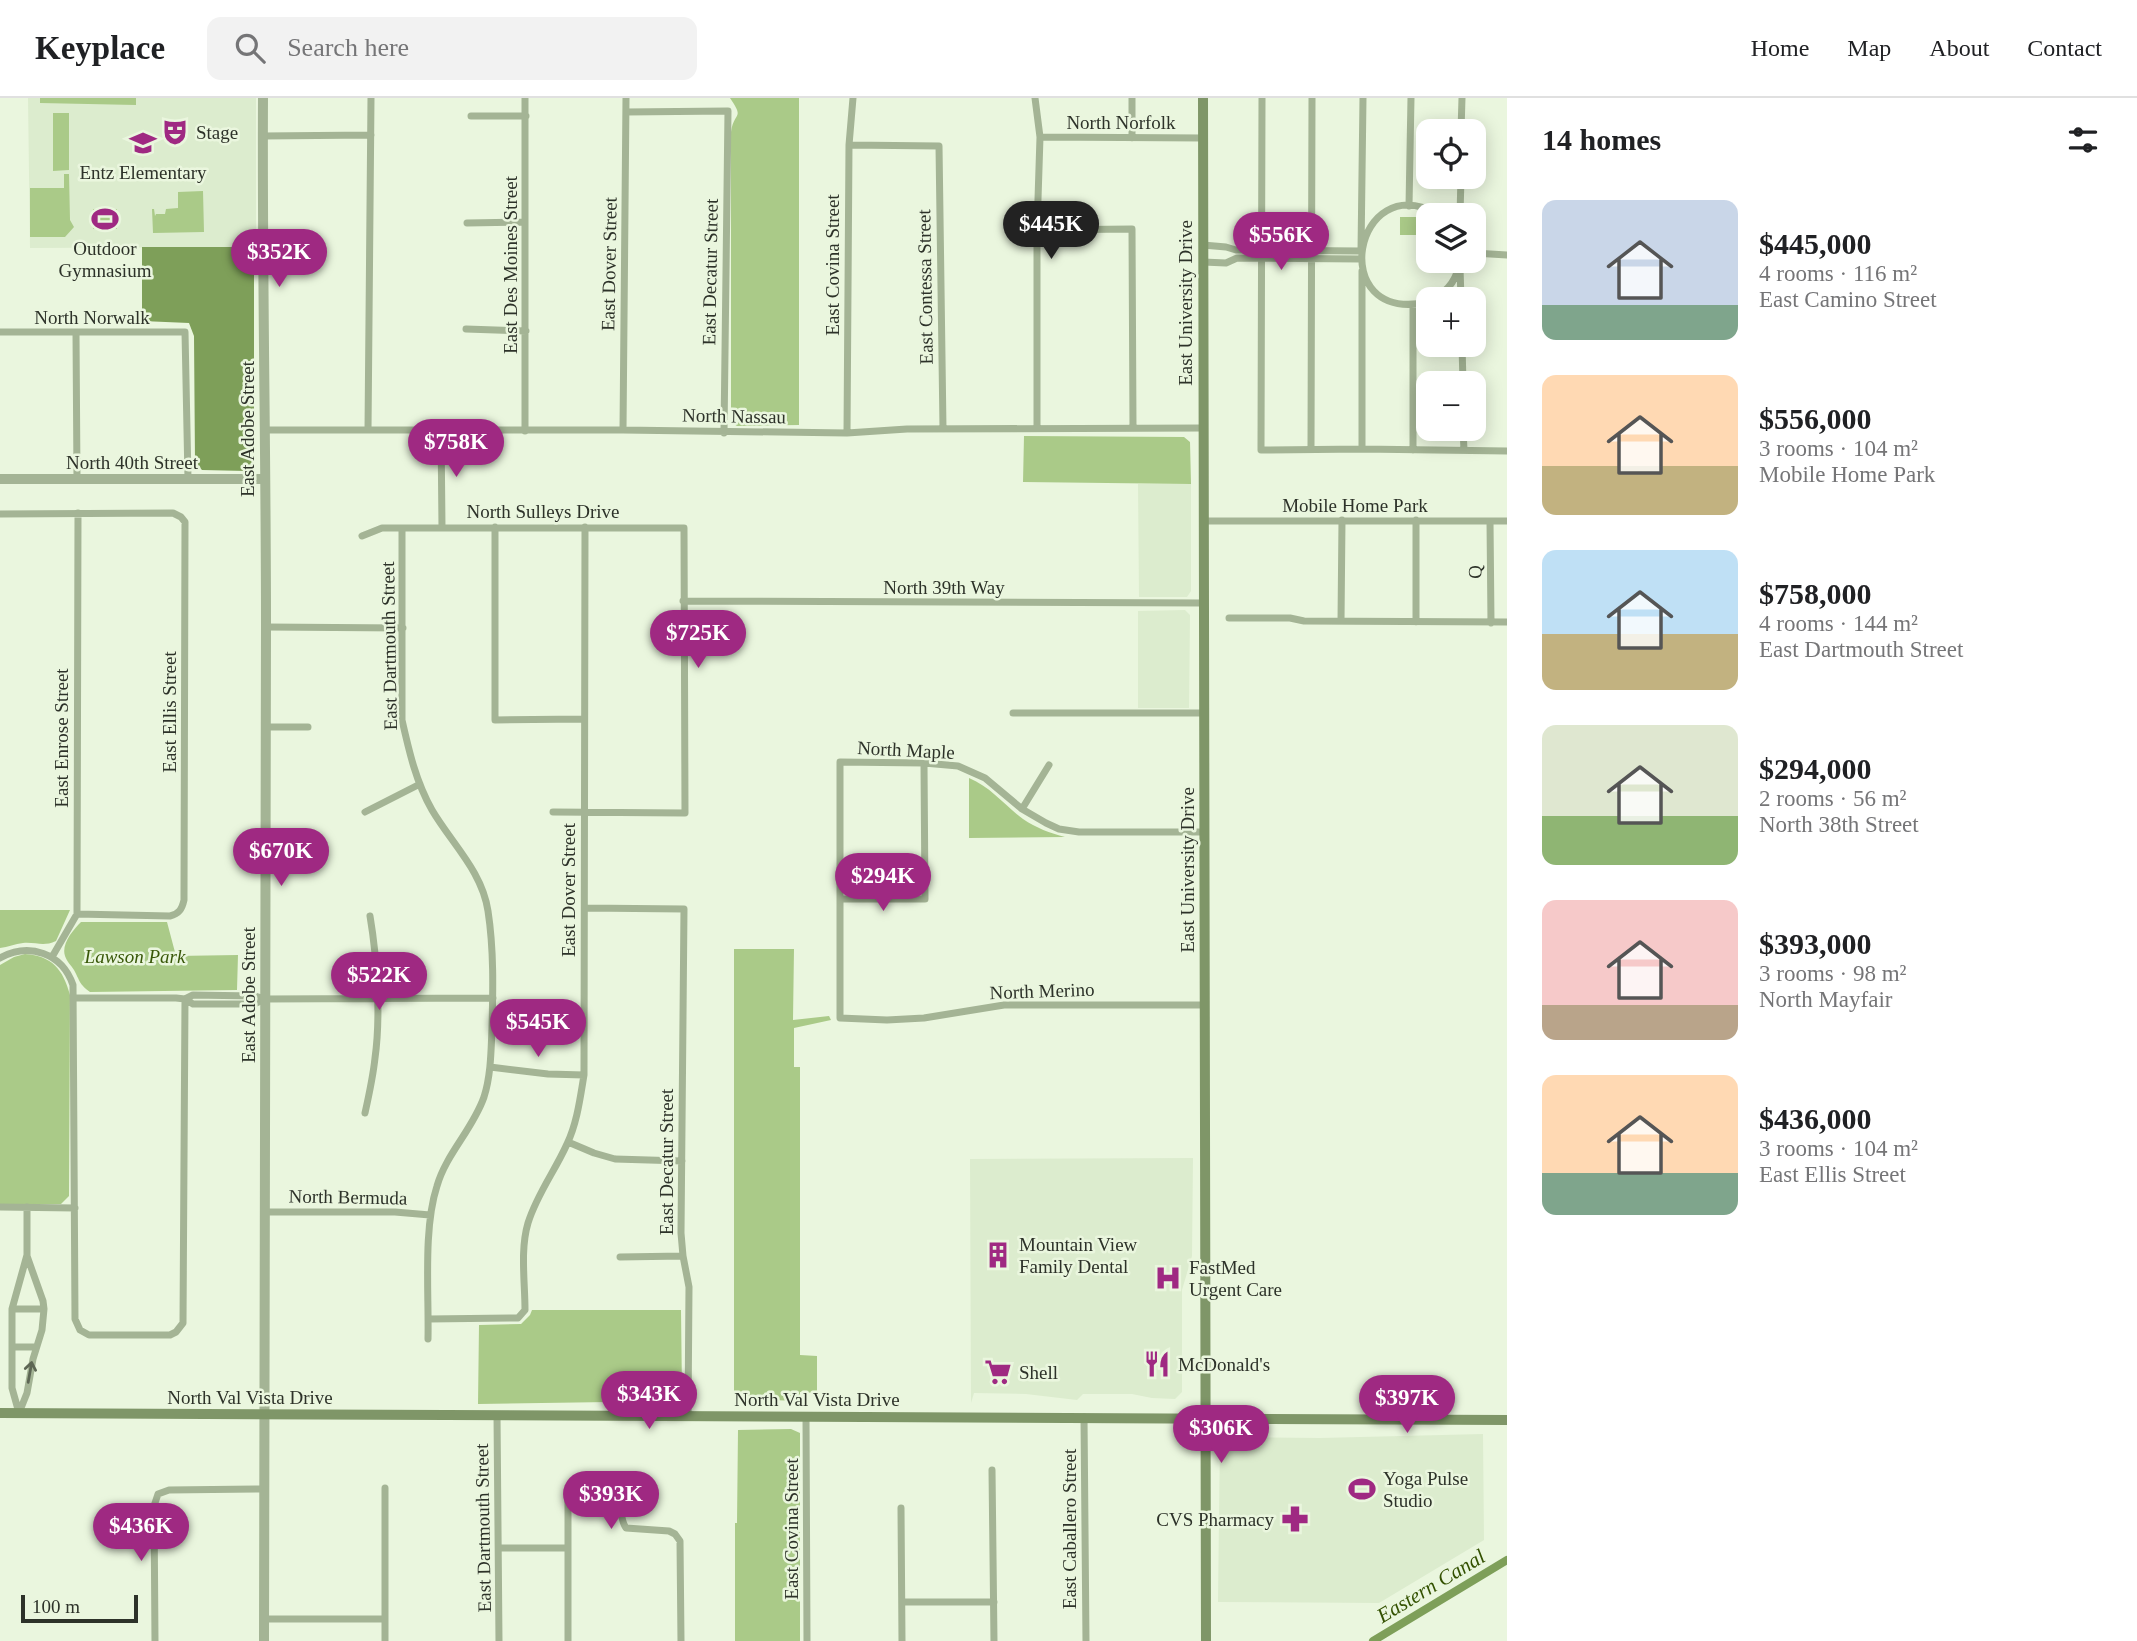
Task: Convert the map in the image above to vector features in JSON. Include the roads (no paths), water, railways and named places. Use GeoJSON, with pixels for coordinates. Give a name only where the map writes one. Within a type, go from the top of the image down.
{"type":"FeatureCollection","features":[{"type":"Feature","properties":{"kind":"main road","name":"East University Drive"},"geometry":{"type":"LineString","coordinates":[[1203,98],[1206,1641]]}},
{"type":"Feature","properties":{"kind":"main road","name":"North Val Vista Drive"},"geometry":{"type":"LineString","coordinates":[[0,1413],[1507,1420]]}},
{"type":"Feature","properties":{"kind":"street","name":"East Adobe Street"},"geometry":{"type":"LineString","coordinates":[[263,98],[267,627],[264,1641]]}},
{"type":"Feature","properties":{"kind":"street"},"geometry":{"type":"LineString","coordinates":[[368,430],[370,98]]}},
{"type":"Feature","properties":{"kind":"street","name":"East Des Moines Street"},"geometry":{"type":"LineString","coordinates":[[525,98],[525,431]]}},
{"type":"Feature","properties":{"kind":"street","name":"East Dover Street"},"geometry":{"type":"LineString","coordinates":[[623,430],[626,98]]}},
{"type":"Feature","properties":{"kind":"street","name":"East Covina Street"},"geometry":{"type":"LineString","coordinates":[[847,433],[849,145],[853,98]]}},
{"type":"Feature","properties":{"kind":"street"},"geometry":{"type":"LineString","coordinates":[[1035,98],[1040,137],[1037,428]]}},
{"type":"Feature","properties":{"kind":"street"},"geometry":{"type":"LineString","coordinates":[[1132,98],[1132,138]]}},
{"type":"Feature","properties":{"kind":"street"},"geometry":{"type":"LineString","coordinates":[[1262,98],[1261,450],[1507,451]]}},
{"type":"Feature","properties":{"kind":"street"},"geometry":{"type":"LineString","coordinates":[[1311,449],[1312,98]]}},
{"type":"Feature","properties":{"kind":"street"},"geometry":{"type":"LineString","coordinates":[[1362,449],[1363,98]]}},
{"type":"Feature","properties":{"kind":"street"},"geometry":{"type":"LineString","coordinates":[[1409,206],[1411,98]]}},
{"type":"Feature","properties":{"kind":"street"},"geometry":{"type":"LineString","coordinates":[[1461,119],[1462,98]]}},
{"type":"Feature","properties":{"kind":"street","name":"East Decatur Street"},"geometry":{"type":"LineString","coordinates":[[626,111],[728,111],[724,433]]}},
{"type":"Feature","properties":{"kind":"street"},"geometry":{"type":"LineString","coordinates":[[471,116],[526,116]]}},
{"type":"Feature","properties":{"kind":"street"},"geometry":{"type":"LineString","coordinates":[[263,136],[371,135]]}},
{"type":"Feature","properties":{"kind":"street","name":"North Norfolk"},"geometry":{"type":"LineString","coordinates":[[1040,137],[1203,138]]}},
{"type":"Feature","properties":{"kind":"street","name":"East Contessa Street"},"geometry":{"type":"LineString","coordinates":[[849,145],[939,146],[943,428]]}},
{"type":"Feature","properties":{"kind":"street"},"geometry":{"type":"LineString","coordinates":[[1416,207],[1395,208],[1377,220],[1364,237],[1361,259],[1368,283],[1380,296],[1395,303],[1416,305]]}},
{"type":"Feature","properties":{"kind":"street"},"geometry":{"type":"LineString","coordinates":[[467,223],[525,222]]}},
{"type":"Feature","properties":{"kind":"street"},"geometry":{"type":"LineString","coordinates":[[1037,230],[1132,229],[1133,428]]}},
{"type":"Feature","properties":{"kind":"street"},"geometry":{"type":"LineString","coordinates":[[1203,245],[1262,254],[1311,254],[1361,259]]}},
{"type":"Feature","properties":{"kind":"street"},"geometry":{"type":"LineString","coordinates":[[1203,262],[1226,262],[1262,254]]}},
{"type":"Feature","properties":{"kind":"street"},"geometry":{"type":"LineString","coordinates":[[1486,254],[1507,255]]}},
{"type":"Feature","properties":{"kind":"street"},"geometry":{"type":"LineString","coordinates":[[1413,306],[1413,450]]}},
{"type":"Feature","properties":{"kind":"street"},"geometry":{"type":"LineString","coordinates":[[466,329],[526,331]]}},
{"type":"Feature","properties":{"kind":"street","name":"North Norwalk"},"geometry":{"type":"LineString","coordinates":[[0,332],[185,332],[188,479]]}},
{"type":"Feature","properties":{"kind":"street"},"geometry":{"type":"LineString","coordinates":[[76,333],[77,479]]}},
{"type":"Feature","properties":{"kind":"street","name":"North Nassau"},"geometry":{"type":"LineString","coordinates":[[264,430],[847,433],[943,428],[1203,428]]}},
{"type":"Feature","properties":{"kind":"street"},"geometry":{"type":"LineString","coordinates":[[441,430],[442,527]]}},
{"type":"Feature","properties":{"kind":"street"},"geometry":{"type":"LineString","coordinates":[[1464,441],[1464,450]]}},
{"type":"Feature","properties":{"kind":"street","name":"North 40th Street"},"geometry":{"type":"LineString","coordinates":[[0,479],[265,479]]}},
{"type":"Feature","properties":{"kind":"street"},"geometry":{"type":"LineString","coordinates":[[0,514],[78,513]]}},
{"type":"Feature","properties":{"kind":"street","name":"East Ellis Street"},"geometry":{"type":"LineString","coordinates":[[77,914],[159,917],[176,915],[182,908],[185,522],[173,513],[78,513]]}},
{"type":"Feature","properties":{"kind":"street","name":"East Enrose Street"},"geometry":{"type":"LineString","coordinates":[[77,914],[78,513]]}},
{"type":"Feature","properties":{"kind":"street"},"geometry":{"type":"LineString","coordinates":[[1341,621],[1342,520]]}},
{"type":"Feature","properties":{"kind":"street"},"geometry":{"type":"LineString","coordinates":[[1416,520],[1416,622]]}},
{"type":"Feature","properties":{"kind":"street","name":"Mobile Home Park"},"geometry":{"type":"LineString","coordinates":[[1203,521],[1507,521]]}},
{"type":"Feature","properties":{"kind":"street","name":"Q"},"geometry":{"type":"LineString","coordinates":[[1490,521],[1491,623]]}},
{"type":"Feature","properties":{"kind":"street"},"geometry":{"type":"LineString","coordinates":[[495,527],[495,720],[583,719]]}},
{"type":"Feature","properties":{"kind":"street","name":"East Dover Street"},"geometry":{"type":"LineString","coordinates":[[429,1318],[518,1318],[525,1310],[524,1243],[527,1224],[576,1121],[583,1075],[584,527]]}},
{"type":"Feature","properties":{"kind":"street","name":"North Sulleys Drive"},"geometry":{"type":"LineString","coordinates":[[362,537],[382,528],[684,528],[684,601]]}},
{"type":"Feature","properties":{"kind":"street","name":"East Dartmouth Street"},"geometry":{"type":"LineString","coordinates":[[402,528],[402,720],[420,784],[483,891],[491,932],[493,998],[490,1067],[484,1097],[437,1183],[429,1215],[428,1339]]}},
{"type":"Feature","properties":{"kind":"street"},"geometry":{"type":"LineString","coordinates":[[553,812],[685,813],[684,601]]}},
{"type":"Feature","properties":{"kind":"street","name":"North 39th Way"},"geometry":{"type":"LineString","coordinates":[[684,601],[1203,603]]}},
{"type":"Feature","properties":{"kind":"street"},"geometry":{"type":"LineString","coordinates":[[1229,618],[1507,622]]}},
{"type":"Feature","properties":{"kind":"street"},"geometry":{"type":"LineString","coordinates":[[267,627],[403,628]]}},
{"type":"Feature","properties":{"kind":"street"},"geometry":{"type":"LineString","coordinates":[[1013,713],[1204,713]]}},
{"type":"Feature","properties":{"kind":"street"},"geometry":{"type":"LineString","coordinates":[[266,727],[309,727]]}},
{"type":"Feature","properties":{"kind":"street","name":"North Maple"},"geometry":{"type":"LineString","coordinates":[[841,899],[840,762],[958,766],[985,778],[1022,809],[1059,829],[1079,832],[1204,832]]}},
{"type":"Feature","properties":{"kind":"street"},"geometry":{"type":"LineString","coordinates":[[841,899],[925,899],[924,763]]}},
{"type":"Feature","properties":{"kind":"street"},"geometry":{"type":"LineString","coordinates":[[1022,809],[1049,765]]}},
{"type":"Feature","properties":{"kind":"street"},"geometry":{"type":"LineString","coordinates":[[365,812],[420,784]]}},
{"type":"Feature","properties":{"kind":"street","name":"North Merino"},"geometry":{"type":"LineString","coordinates":[[841,899],[841,1018],[924,1018],[1004,1005],[1204,1005]]}},
{"type":"Feature","properties":{"kind":"street","name":"East Decatur Street"},"geometry":{"type":"LineString","coordinates":[[585,908],[684,909],[682,1161],[683,1256],[689,1287],[688,1416]]}},
{"type":"Feature","properties":{"kind":"street"},"geometry":{"type":"LineString","coordinates":[[52,957],[77,914]]}},
{"type":"Feature","properties":{"kind":"street"},"geometry":{"type":"LineString","coordinates":[[365,1113],[376,1056],[377,998],[370,916]]}},
{"type":"Feature","properties":{"kind":"street"},"geometry":{"type":"LineString","coordinates":[[0,958],[28,950],[41,952],[52,957],[67,971],[73,985],[75,1319],[80,1330],[92,1335],[170,1335],[179,1330],[184,1320],[185,999]]}},
{"type":"Feature","properties":{"kind":"street"},"geometry":{"type":"LineString","coordinates":[[75,998],[185,999],[193,995],[219,995],[265,999],[493,998]]}},
{"type":"Feature","properties":{"kind":"street"},"geometry":{"type":"LineString","coordinates":[[219,995],[219,1004]]}},
{"type":"Feature","properties":{"kind":"street"},"geometry":{"type":"LineString","coordinates":[[185,999],[193,1004],[254,1004],[265,999]]}},
{"type":"Feature","properties":{"kind":"street"},"geometry":{"type":"LineString","coordinates":[[490,1067],[583,1075]]}},
{"type":"Feature","properties":{"kind":"street"},"geometry":{"type":"LineString","coordinates":[[568,1142],[615,1159],[682,1161]]}},
{"type":"Feature","properties":{"kind":"street"},"geometry":{"type":"LineString","coordinates":[[0,1207],[75,1208]]}},
{"type":"Feature","properties":{"kind":"street"},"geometry":{"type":"LineString","coordinates":[[19,1413],[12,1388],[12,1308],[27,1255],[27,1207]]}},
{"type":"Feature","properties":{"kind":"street","name":"North Bermuda"},"geometry":{"type":"LineString","coordinates":[[265,1212],[395,1212],[429,1215]]}},
{"type":"Feature","properties":{"kind":"street"},"geometry":{"type":"LineString","coordinates":[[19,1413],[27,1393],[36,1347],[43,1330],[43,1301],[27,1255]]}},
{"type":"Feature","properties":{"kind":"street"},"geometry":{"type":"LineString","coordinates":[[620,1257],[683,1256]]}},
{"type":"Feature","properties":{"kind":"street"},"geometry":{"type":"LineString","coordinates":[[12,1308],[44,1309]]}},
{"type":"Feature","properties":{"kind":"street"},"geometry":{"type":"LineString","coordinates":[[12,1347],[36,1347]]}},
{"type":"Feature","properties":{"kind":"street","name":"East Dartmouth Street"},"geometry":{"type":"LineString","coordinates":[[497,1415],[499,1641]]}},
{"type":"Feature","properties":{"kind":"street","name":"East Covina Street"},"geometry":{"type":"LineString","coordinates":[[806,1417],[807,1641]]}},
{"type":"Feature","properties":{"kind":"street","name":"East Caballero Street"},"geometry":{"type":"LineString","coordinates":[[1084,1417],[1086,1641]]}},
{"type":"Feature","properties":{"kind":"street"},"geometry":{"type":"LineString","coordinates":[[992,1469],[994,1641]]}},
{"type":"Feature","properties":{"kind":"street"},"geometry":{"type":"LineString","coordinates":[[384,1488],[385,1641]]}},
{"type":"Feature","properties":{"kind":"street"},"geometry":{"type":"LineString","coordinates":[[155,1641],[155,1506],[158,1494],[169,1490],[263,1489]]}},
{"type":"Feature","properties":{"kind":"street"},"geometry":{"type":"LineString","coordinates":[[568,1641],[568,1492],[607,1492],[618,1496],[622,1522],[626,1528],[663,1530],[675,1534],[680,1541],[681,1641]]}},
{"type":"Feature","properties":{"kind":"street"},"geometry":{"type":"LineString","coordinates":[[901,1507],[902,1641]]}},
{"type":"Feature","properties":{"kind":"street"},"geometry":{"type":"LineString","coordinates":[[499,1548],[568,1549]]}},
{"type":"Feature","properties":{"kind":"street"},"geometry":{"type":"LineString","coordinates":[[902,1602],[994,1602]]}},
{"type":"Feature","properties":{"kind":"street"},"geometry":{"type":"LineString","coordinates":[[264,1619],[385,1619]]}},
{"type":"Feature","properties":{"kind":"waterway","name":"Eastern Canal"},"geometry":{"type":"LineString","coordinates":[[1373,1641],[1507,1560]]}},
{"type":"Feature","properties":{"kind":"place","name":"Stage"},"geometry":{"type":"Point","coordinates":[175,132]}},
{"type":"Feature","properties":{"kind":"place","name":"Entz Elementary"},"geometry":{"type":"Point","coordinates":[143,143]}},
{"type":"Feature","properties":{"kind":"place","name":"Outdoor Gymnasium"},"geometry":{"type":"Point","coordinates":[105,219]}},
{"type":"Feature","properties":{"kind":"place","name":"Mountain View Family Dental"},"geometry":{"type":"Point","coordinates":[998,1255]}},
{"type":"Feature","properties":{"kind":"place","name":"FastMed Urgent Care"},"geometry":{"type":"Point","coordinates":[1168,1278]}},
{"type":"Feature","properties":{"kind":"place","name":"McDonald's"},"geometry":{"type":"Point","coordinates":[1157,1364]}},
{"type":"Feature","properties":{"kind":"place","name":"Shell"},"geometry":{"type":"Point","coordinates":[998,1372]}},
{"type":"Feature","properties":{"kind":"place","name":"Yoga Pulse Studio"},"geometry":{"type":"Point","coordinates":[1362,1489]}},
{"type":"Feature","properties":{"kind":"place","name":"CVS Pharmacy"},"geometry":{"type":"Point","coordinates":[1295,1519]}},
{"type":"Feature","properties":{"kind":"park label","name":"Lawson Park"},"geometry":{"type":"Point","coordinates":[135,956]}}]}
